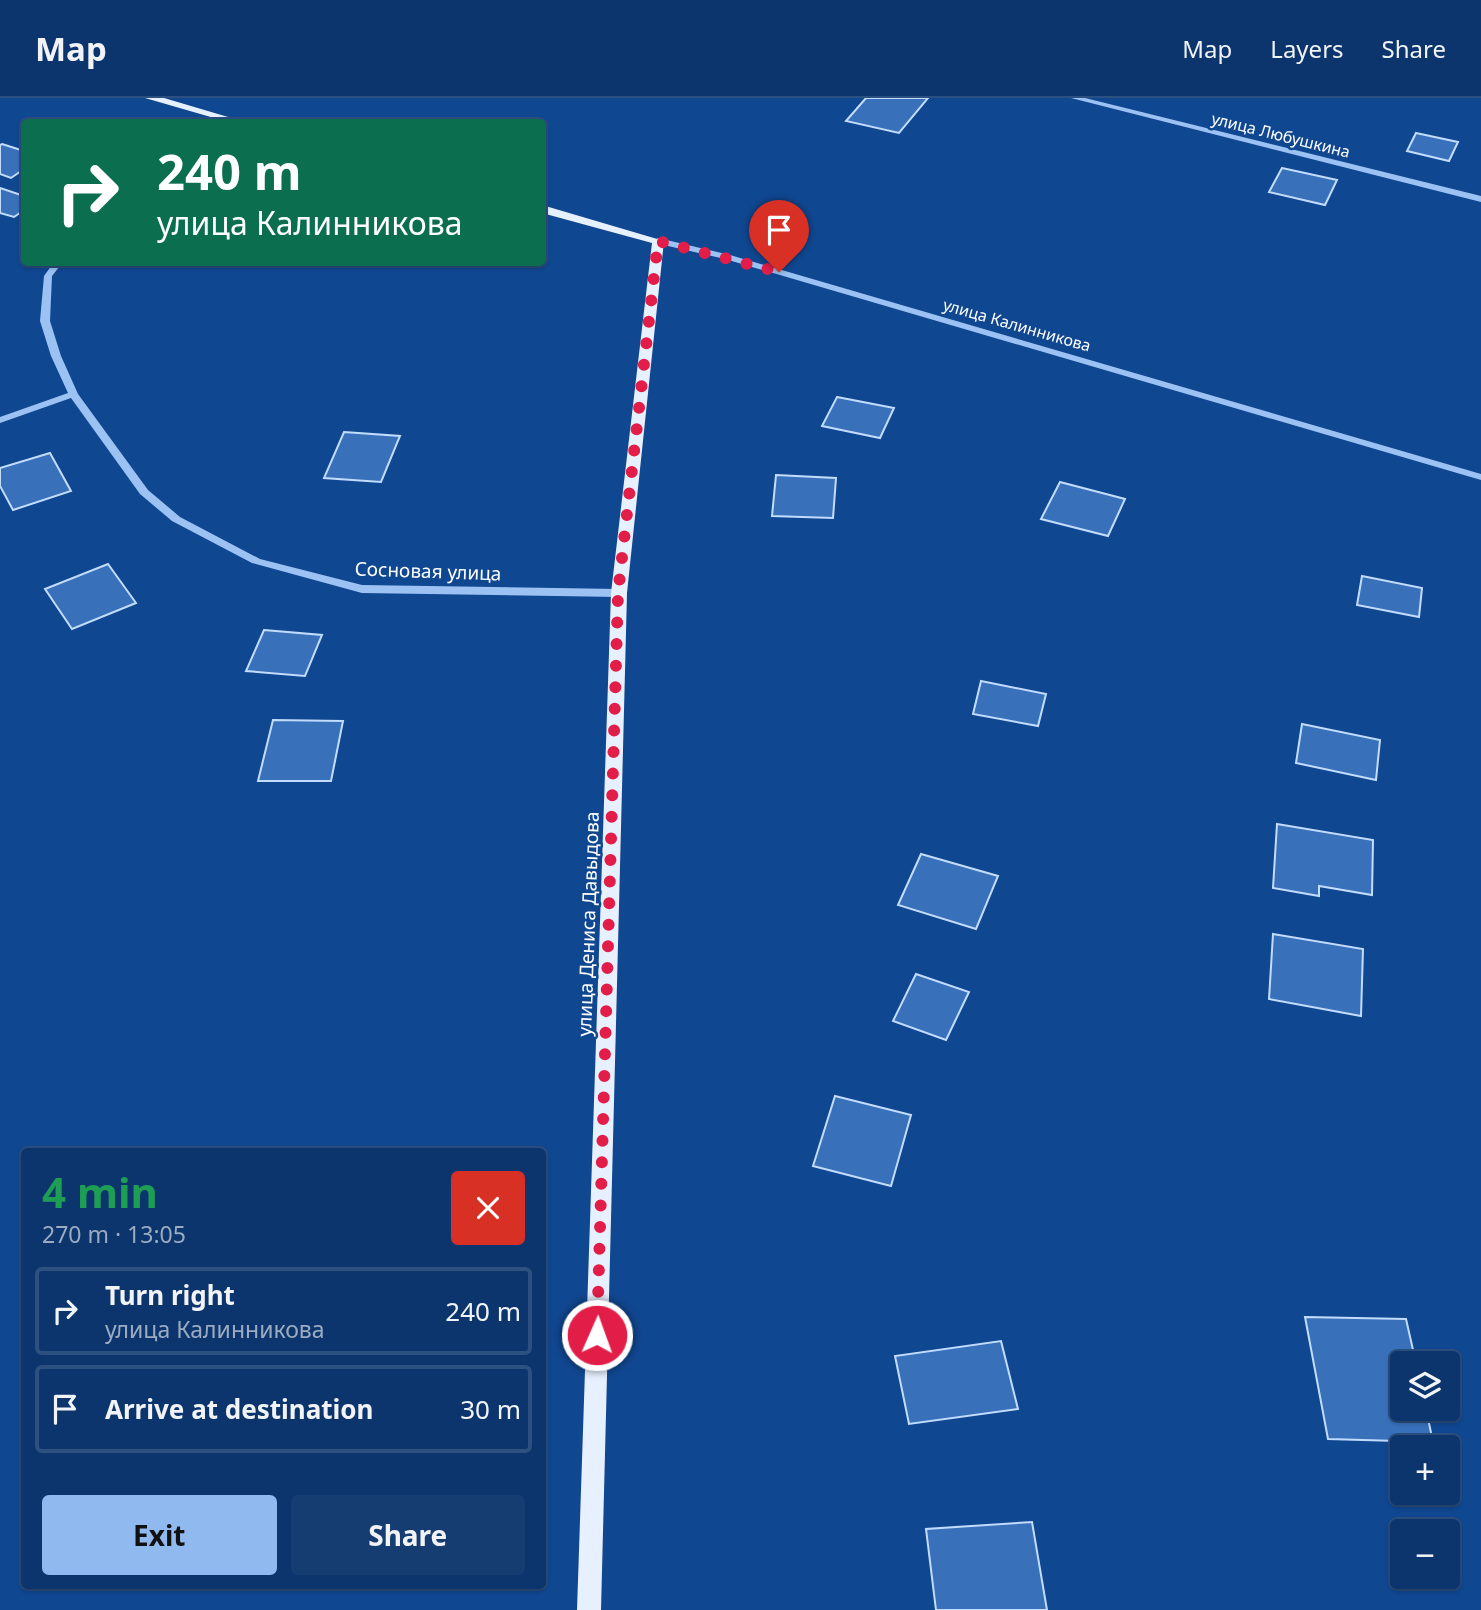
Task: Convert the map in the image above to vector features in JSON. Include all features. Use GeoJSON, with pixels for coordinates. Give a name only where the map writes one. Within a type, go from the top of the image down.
{"type":"FeatureCollection","features":[{"type":"Feature","properties":{"kind":"main road"},"geometry":{"type":"LineString","coordinates":[[151,98],[228,119]]}},
{"type":"Feature","properties":{"kind":"main road","name":"улица Калинникова"},"geometry":{"type":"LineString","coordinates":[[546,210],[658,241]]}},
{"type":"Feature","properties":{"kind":"main road","name":"улица Дениса Давыдова"},"geometry":{"type":"LineString","coordinates":[[589,1610],[618,593],[658,241]]}},
{"type":"Feature","properties":{"kind":"street","name":"улица Любушкина"},"geometry":{"type":"LineString","coordinates":[[1075,98],[1481,199]]}},
{"type":"Feature","properties":{"kind":"street","name":"улица Калинникова"},"geometry":{"type":"LineString","coordinates":[[658,241],[727,257],[1481,477]]}},
{"type":"Feature","properties":{"kind":"street","name":"Сосновая улица"},"geometry":{"type":"LineString","coordinates":[[56,266],[48,276],[46,321],[56,356],[73,394],[144,492],[176,519],[256,561],[362,589],[618,593]]}},
{"type":"Feature","properties":{"kind":"street"},"geometry":{"type":"LineString","coordinates":[[0,420],[73,394]]}},
{"type":"Feature","properties":{"kind":"building"},"geometry":{"type":"Polygon","coordinates":[[[866,98],[928,98],[899,133],[846,121],[866,98]]]}},
{"type":"Feature","properties":{"kind":"building"},"geometry":{"type":"Polygon","coordinates":[[[1416,133],[1458,142],[1449,161],[1407,151],[1416,133]]]}},
{"type":"Feature","properties":{"kind":"building"},"geometry":{"type":"Polygon","coordinates":[[[0,145],[21,150],[21,171],[11,178],[0,174],[0,145]]]}},
{"type":"Feature","properties":{"kind":"building"},"geometry":{"type":"Polygon","coordinates":[[[1282,168],[1337,180],[1325,205],[1269,192],[1282,168]]]}},
{"type":"Feature","properties":{"kind":"building"},"geometry":{"type":"Polygon","coordinates":[[[0,188],[21,195],[21,212],[14,217],[0,213],[0,188]]]}},
{"type":"Feature","properties":{"kind":"building"},"geometry":{"type":"Polygon","coordinates":[[[837,397],[894,408],[880,438],[822,426],[837,397]]]}},
{"type":"Feature","properties":{"kind":"building"},"geometry":{"type":"Polygon","coordinates":[[[344,432],[400,436],[381,482],[324,478],[344,432]]]}},
{"type":"Feature","properties":{"kind":"building"},"geometry":{"type":"Polygon","coordinates":[[[50,453],[71,491],[13,510],[0,486],[0,468],[50,453]]]}},
{"type":"Feature","properties":{"kind":"building"},"geometry":{"type":"Polygon","coordinates":[[[776,475],[836,478],[833,518],[772,516],[776,475]]]}},
{"type":"Feature","properties":{"kind":"building"},"geometry":{"type":"Polygon","coordinates":[[[1060,482],[1125,499],[1108,536],[1041,519],[1060,482]]]}},
{"type":"Feature","properties":{"kind":"building"},"geometry":{"type":"Polygon","coordinates":[[[108,564],[136,603],[72,629],[45,589],[108,564]]]}},
{"type":"Feature","properties":{"kind":"building"},"geometry":{"type":"Polygon","coordinates":[[[1362,576],[1422,588],[1419,617],[1357,605],[1362,576]]]}},
{"type":"Feature","properties":{"kind":"building"},"geometry":{"type":"Polygon","coordinates":[[[264,630],[322,635],[305,676],[246,671],[264,630]]]}},
{"type":"Feature","properties":{"kind":"building"},"geometry":{"type":"Polygon","coordinates":[[[981,681],[1046,694],[1038,726],[973,714],[981,681]]]}},
{"type":"Feature","properties":{"kind":"building"},"geometry":{"type":"Polygon","coordinates":[[[273,720],[343,721],[331,781],[258,781],[273,720]]]}},
{"type":"Feature","properties":{"kind":"building"},"geometry":{"type":"Polygon","coordinates":[[[1302,724],[1380,740],[1376,780],[1296,763],[1302,724]]]}},
{"type":"Feature","properties":{"kind":"building"},"geometry":{"type":"Polygon","coordinates":[[[1277,824],[1373,840],[1372,895],[1319,886],[1319,896],[1273,888],[1277,824]]]}},
{"type":"Feature","properties":{"kind":"building"},"geometry":{"type":"Polygon","coordinates":[[[921,854],[998,876],[976,929],[898,905],[921,854]]]}},
{"type":"Feature","properties":{"kind":"building"},"geometry":{"type":"Polygon","coordinates":[[[1273,934],[1363,949],[1361,1016],[1269,999],[1273,934]]]}},
{"type":"Feature","properties":{"kind":"building"},"geometry":{"type":"Polygon","coordinates":[[[916,974],[969,992],[946,1040],[893,1021],[916,974]]]}},
{"type":"Feature","properties":{"kind":"building"},"geometry":{"type":"Polygon","coordinates":[[[835,1096],[911,1115],[891,1186],[813,1166],[835,1096]]]}},
{"type":"Feature","properties":{"kind":"building"},"geometry":{"type":"Polygon","coordinates":[[[1305,1317],[1406,1319],[1413,1351],[1390,1351],[1390,1421],[1429,1421],[1432,1435],[1390,1435],[1390,1441],[1328,1439],[1305,1317]]]}},
{"type":"Feature","properties":{"kind":"building"},"geometry":{"type":"Polygon","coordinates":[[[1001,1341],[1018,1409],[909,1424],[895,1356],[1001,1341]]]}},
{"type":"Feature","properties":{"kind":"building"},"geometry":{"type":"Polygon","coordinates":[[[1032,1522],[1047,1610],[936,1610],[926,1529],[1032,1522]]]}},
{"type":"Feature","properties":{"kind":"route"},"geometry":{"type":"LineString","coordinates":[[597,1335],[618,593],[658,241],[779,272]]}}]}
